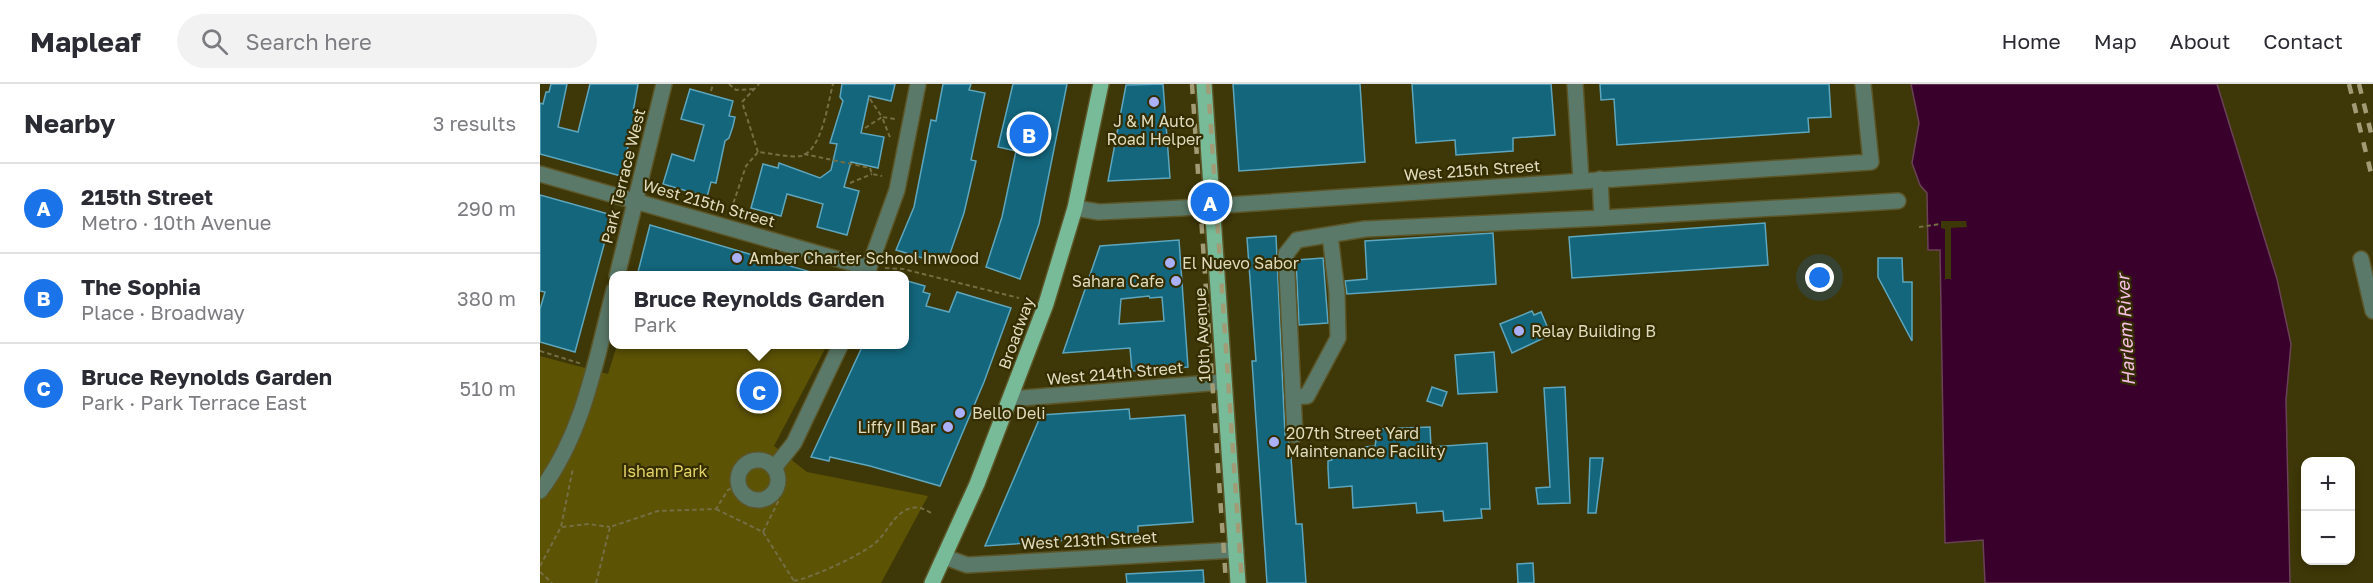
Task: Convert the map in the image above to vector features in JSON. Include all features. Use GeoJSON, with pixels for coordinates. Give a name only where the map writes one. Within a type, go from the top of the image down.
{"type":"FeatureCollection","features":[{"type":"Feature","properties":{"kind":"main road","name":"Broadway"},"geometry":{"type":"LineString","coordinates":[[932,583],[1011,399],[1049,293],[1075,208],[1101,84]]}},
{"type":"Feature","properties":{"kind":"main road","name":"10th Avenue"},"geometry":{"type":"LineString","coordinates":[[1204,84],[1238,583]]}},
{"type":"Feature","properties":{"kind":"street","name":"Park Terrace West"},"geometry":{"type":"LineString","coordinates":[[618,271],[664,84]]}},
{"type":"Feature","properties":{"kind":"street"},"geometry":{"type":"LineString","coordinates":[[872,270],[897,190],[918,84]]}},
{"type":"Feature","properties":{"kind":"street"},"geometry":{"type":"LineString","coordinates":[[1575,84],[1581,180]]}},
{"type":"Feature","properties":{"kind":"street","name":"West 215th Street"},"geometry":{"type":"LineString","coordinates":[[1075,208],[1099,212],[1213,206],[1871,162],[1863,84]]}},
{"type":"Feature","properties":{"kind":"street","name":"West 215th Street"},"geometry":{"type":"LineString","coordinates":[[540,174],[872,270]]}},
{"type":"Feature","properties":{"kind":"street"},"geometry":{"type":"LineString","coordinates":[[1600,179],[1602,218]]}},
{"type":"Feature","properties":{"kind":"street"},"geometry":{"type":"LineString","coordinates":[[1295,435],[1286,254],[1297,240],[1365,229],[1898,201]]}},
{"type":"Feature","properties":{"kind":"street"},"geometry":{"type":"LineString","coordinates":[[1293,397],[1307,396],[1338,338],[1337,293],[1330,235]]}},
{"type":"Feature","properties":{"kind":"street"},"geometry":{"type":"LineString","coordinates":[[2361,259],[2373,311]]}},
{"type":"Feature","properties":{"kind":"street"},"geometry":{"type":"LineString","coordinates":[[540,491],[556,468],[571,439],[594,367],[609,309]]}},
{"type":"Feature","properties":{"kind":"street"},"geometry":{"type":"LineString","coordinates":[[774,468],[760,460],[748,463],[739,475],[739,485],[744,494],[756,500],[771,494],[777,484],[774,468],[794,443],[839,349]]}},
{"type":"Feature","properties":{"kind":"street","name":"West 214th Street"},"geometry":{"type":"LineString","coordinates":[[1011,399],[1223,382]]}},
{"type":"Feature","properties":{"kind":"street","name":"West 213th Street"},"geometry":{"type":"LineString","coordinates":[[945,557],[967,565],[1236,550]]}},
{"type":"Feature","properties":{"kind":"path"},"geometry":{"type":"LineString","coordinates":[[711,91],[713,84]]}},
{"type":"Feature","properties":{"kind":"path"},"geometry":{"type":"LineString","coordinates":[[729,84],[736,90],[755,89]]}},
{"type":"Feature","properties":{"kind":"path"},"geometry":{"type":"LineString","coordinates":[[758,152],[742,102],[759,84]]}},
{"type":"Feature","properties":{"kind":"path"},"geometry":{"type":"LineString","coordinates":[[804,154],[812,149],[819,136],[833,84]]}},
{"type":"Feature","properties":{"kind":"path"},"geometry":{"type":"LineString","coordinates":[[870,99],[882,117],[891,140]]}},
{"type":"Feature","properties":{"kind":"path"},"geometry":{"type":"LineString","coordinates":[[865,128],[882,117],[895,119]]}},
{"type":"Feature","properties":{"kind":"path"},"geometry":{"type":"LineString","coordinates":[[758,152],[804,154],[870,168],[872,174]]}},
{"type":"Feature","properties":{"kind":"path"},"geometry":{"type":"LineString","coordinates":[[731,210],[746,166],[758,152]]}},
{"type":"Feature","properties":{"kind":"path"},"geometry":{"type":"LineString","coordinates":[[850,183],[872,174],[882,176]]}},
{"type":"Feature","properties":{"kind":"path"},"geometry":{"type":"LineString","coordinates":[[1919,227],[1941,224]]}},
{"type":"Feature","properties":{"kind":"path"},"geometry":{"type":"LineString","coordinates":[[872,270],[903,269],[1019,298]]}},
{"type":"Feature","properties":{"kind":"path"},"geometry":{"type":"LineString","coordinates":[[540,351],[594,367]]}},
{"type":"Feature","properties":{"kind":"path"},"geometry":{"type":"LineString","coordinates":[[540,566],[561,527],[574,464]]}},
{"type":"Feature","properties":{"kind":"path"},"geometry":{"type":"LineString","coordinates":[[716,509],[728,490],[739,485]]}},
{"type":"Feature","properties":{"kind":"path"},"geometry":{"type":"LineString","coordinates":[[763,532],[778,502],[771,494]]}},
{"type":"Feature","properties":{"kind":"path"},"geometry":{"type":"LineString","coordinates":[[561,527],[588,524],[610,527],[658,512],[716,509],[763,532],[793,582],[864,551],[908,509],[921,508],[933,514]]}},
{"type":"Feature","properties":{"kind":"path"},"geometry":{"type":"LineString","coordinates":[[596,583],[610,527]]}},
{"type":"Feature","properties":{"kind":"path"},"geometry":{"type":"LineString","coordinates":[[540,572],[552,583]]}},
{"type":"Feature","properties":{"kind":"green space","name":"Isham Park"},"geometry":{"type":"Polygon","coordinates":[[[616,349],[825,349],[774,446],[807,472],[928,496],[881,583],[540,583],[540,356],[608,374],[616,349]]]}},
{"type":"Feature","properties":{"kind":"water","name":"Harlem River"},"geometry":{"type":"Polygon","coordinates":[[[1911,84],[2217,84],[2277,279],[2291,344],[2286,400],[2290,583],[1985,583],[1983,540],[1945,543],[1940,250],[1928,250],[1927,193],[1920,185],[1912,163],[1919,123],[1911,84]]]}},
{"type":"Feature","properties":{"kind":"pier"},"geometry":{"type":"Polygon","coordinates":[[[1941,221],[1966,221],[1967,227],[1951,228],[1951,279],[1945,279],[1945,229],[1941,228],[1941,221]]]}},
{"type":"Feature","properties":{"kind":"building"},"geometry":{"type":"Polygon","coordinates":[[[551,84],[567,84],[558,127],[578,132],[590,84],[638,84],[633,112],[636,113],[621,176],[540,154],[540,103],[543,104],[551,84]]]}},
{"type":"Feature","properties":{"kind":"building"},"geometry":{"type":"Polygon","coordinates":[[[842,84],[895,84],[891,101],[869,96],[861,133],[884,137],[878,168],[851,162],[844,187],[859,191],[847,235],[817,227],[823,204],[787,194],[781,216],[751,208],[763,164],[778,168],[779,163],[820,178],[831,170],[837,144],[830,143],[843,101],[840,97],[842,84]]]}},
{"type":"Feature","properties":{"kind":"building"},"geometry":{"type":"Polygon","coordinates":[[[943,84],[971,84],[969,90],[985,93],[971,160],[976,161],[964,213],[946,265],[896,250],[914,207],[931,120],[936,121],[943,84]]]}},
{"type":"Feature","properties":{"kind":"building"},"geometry":{"type":"Polygon","coordinates":[[[1013,84],[1067,84],[1039,224],[1020,279],[986,267],[1002,217],[1016,151],[998,147],[1013,84]]]}},
{"type":"Feature","properties":{"kind":"building"},"geometry":{"type":"Polygon","coordinates":[[[1163,84],[1170,178],[1108,181],[1126,85],[1163,84]]]}},
{"type":"Feature","properties":{"kind":"building"},"geometry":{"type":"Polygon","coordinates":[[[1233,84],[1360,84],[1365,162],[1239,171],[1233,84]]]}},
{"type":"Feature","properties":{"kind":"building"},"geometry":{"type":"Polygon","coordinates":[[[1412,84],[1551,84],[1555,135],[1513,138],[1513,151],[1456,155],[1455,140],[1416,143],[1412,84]]]}},
{"type":"Feature","properties":{"kind":"building"},"geometry":{"type":"Polygon","coordinates":[[[1600,84],[1829,84],[1831,117],[1808,118],[1809,132],[1617,145],[1614,99],[1601,100],[1600,84]]]}},
{"type":"Feature","properties":{"kind":"building"},"geometry":{"type":"Polygon","coordinates":[[[690,89],[733,101],[729,116],[735,117],[733,126],[729,138],[725,141],[716,183],[711,182],[707,197],[663,184],[672,154],[694,161],[704,125],[681,119],[690,89]]]}},
{"type":"Feature","properties":{"kind":"building"},"geometry":{"type":"Polygon","coordinates":[[[540,195],[612,215],[575,352],[540,342],[540,309],[545,292],[540,291],[540,195]]]}},
{"type":"Feature","properties":{"kind":"building"},"geometry":{"type":"Polygon","coordinates":[[[1765,223],[1768,265],[1572,278],[1569,237],[1765,223]]]}},
{"type":"Feature","properties":{"kind":"building"},"geometry":{"type":"Polygon","coordinates":[[[650,225],[808,271],[638,271],[650,225]]]}},
{"type":"Feature","properties":{"kind":"building"},"geometry":{"type":"Polygon","coordinates":[[[1493,233],[1496,284],[1347,294],[1345,281],[1367,279],[1365,241],[1493,233]]]}},
{"type":"Feature","properties":{"kind":"building","name":"207th Street Yard Maintenance Facility"},"geometry":{"type":"Polygon","coordinates":[[[1276,236],[1285,435],[1290,444],[1296,524],[1302,524],[1306,583],[1267,583],[1252,361],[1256,361],[1247,238],[1276,236]]]}},
{"type":"Feature","properties":{"kind":"building"},"geometry":{"type":"Polygon","coordinates":[[[1179,240],[1188,367],[1132,371],[1130,348],[1063,353],[1100,246],[1179,240]],[[1149,296],[1121,299],[1119,324],[1164,321],[1162,297],[1150,298],[1149,296]]]}},
{"type":"Feature","properties":{"kind":"building"},"geometry":{"type":"Polygon","coordinates":[[[1323,258],[1328,323],[1299,325],[1296,260],[1323,258]]]}},
{"type":"Feature","properties":{"kind":"building"},"geometry":{"type":"Polygon","coordinates":[[[1878,258],[1902,258],[1903,282],[1912,282],[1912,341],[1878,277],[1878,258]]]}},
{"type":"Feature","properties":{"kind":"building"},"geometry":{"type":"Polygon","coordinates":[[[909,281],[925,286],[923,292],[930,294],[926,306],[949,312],[957,292],[1011,308],[984,382],[940,486],[830,457],[829,461],[811,457],[861,349],[909,349],[909,281]]]}},
{"type":"Feature","properties":{"kind":"building","name":"Relay Building B"},"geometry":{"type":"Polygon","coordinates":[[[1532,311],[1534,315],[1541,312],[1547,326],[1540,329],[1544,338],[1512,353],[1500,324],[1532,311]]]}},
{"type":"Feature","properties":{"kind":"building"},"geometry":{"type":"Polygon","coordinates":[[[1494,352],[1497,392],[1458,394],[1455,355],[1494,352]]]}},
{"type":"Feature","properties":{"kind":"building"},"geometry":{"type":"Polygon","coordinates":[[[1432,387],[1447,392],[1442,406],[1427,401],[1432,387]]]}},
{"type":"Feature","properties":{"kind":"building"},"geometry":{"type":"Polygon","coordinates":[[[1565,387],[1570,503],[1538,504],[1536,488],[1550,487],[1544,388],[1565,387]]]}},
{"type":"Feature","properties":{"kind":"building"},"geometry":{"type":"Polygon","coordinates":[[[1129,409],[1130,419],[1185,415],[1193,522],[1138,526],[1138,535],[985,546],[1041,415],[1129,409]]]}},
{"type":"Feature","properties":{"kind":"building"},"geometry":{"type":"Polygon","coordinates":[[[1430,427],[1431,447],[1487,443],[1490,509],[1481,509],[1482,518],[1444,521],[1443,511],[1417,513],[1416,503],[1353,508],[1352,486],[1329,488],[1328,461],[1332,460],[1331,450],[1375,446],[1378,429],[1430,427]]]}},
{"type":"Feature","properties":{"kind":"building"},"geometry":{"type":"Polygon","coordinates":[[[1590,458],[1603,458],[1596,513],[1588,513],[1590,458]]]}},
{"type":"Feature","properties":{"kind":"building"},"geometry":{"type":"Polygon","coordinates":[[[1533,563],[1534,583],[1518,583],[1517,564],[1533,563]]]}},
{"type":"Feature","properties":{"kind":"building"},"geometry":{"type":"Polygon","coordinates":[[[1203,570],[1204,583],[1127,583],[1126,574],[1203,570]]]}},
{"type":"Feature","properties":{"kind":"railway"},"geometry":{"type":"LineString","coordinates":[[1192,84],[1226,583]]}},
{"type":"Feature","properties":{"kind":"railway"},"geometry":{"type":"LineString","coordinates":[[1208,84],[1242,583]]}},
{"type":"Feature","properties":{"kind":"railway"},"geometry":{"type":"LineString","coordinates":[[2349,84],[2373,181]]}},
{"type":"Feature","properties":{"kind":"railway"},"geometry":{"type":"LineString","coordinates":[[2359,84],[2373,141]]}},
{"type":"Feature","properties":{"kind":"place","name":"J & M Auto Road Helper"},"geometry":{"type":"Point","coordinates":[1154,102]}},
{"type":"Feature","properties":{"kind":"place","name":"The Sophia"},"geometry":{"type":"Point","coordinates":[1029,134]}},
{"type":"Feature","properties":{"kind":"place","name":"215th Street"},"geometry":{"type":"Point","coordinates":[1210,202]}},
{"type":"Feature","properties":{"kind":"place","name":"Amber Charter School Inwood"},"geometry":{"type":"Point","coordinates":[737,258]}},
{"type":"Feature","properties":{"kind":"place","name":"El Nuevo Sabor"},"geometry":{"type":"Point","coordinates":[1170,263]}},
{"type":"Feature","properties":{"kind":"place","name":"Sahara Cafe"},"geometry":{"type":"Point","coordinates":[1176,281]}},
{"type":"Feature","properties":{"kind":"place","name":"Relay Building B"},"geometry":{"type":"Point","coordinates":[1519,331]}},
{"type":"Feature","properties":{"kind":"place","name":"Bruce Reynolds Garden"},"geometry":{"type":"Point","coordinates":[759,391]}},
{"type":"Feature","properties":{"kind":"place","name":"Bello Deli"},"geometry":{"type":"Point","coordinates":[960,413]}},
{"type":"Feature","properties":{"kind":"place","name":"Liffy II Bar"},"geometry":{"type":"Point","coordinates":[948,427]}},
{"type":"Feature","properties":{"kind":"place","name":"207th Street Yard Maintenance Facility"},"geometry":{"type":"Point","coordinates":[1274,442]}}]}
